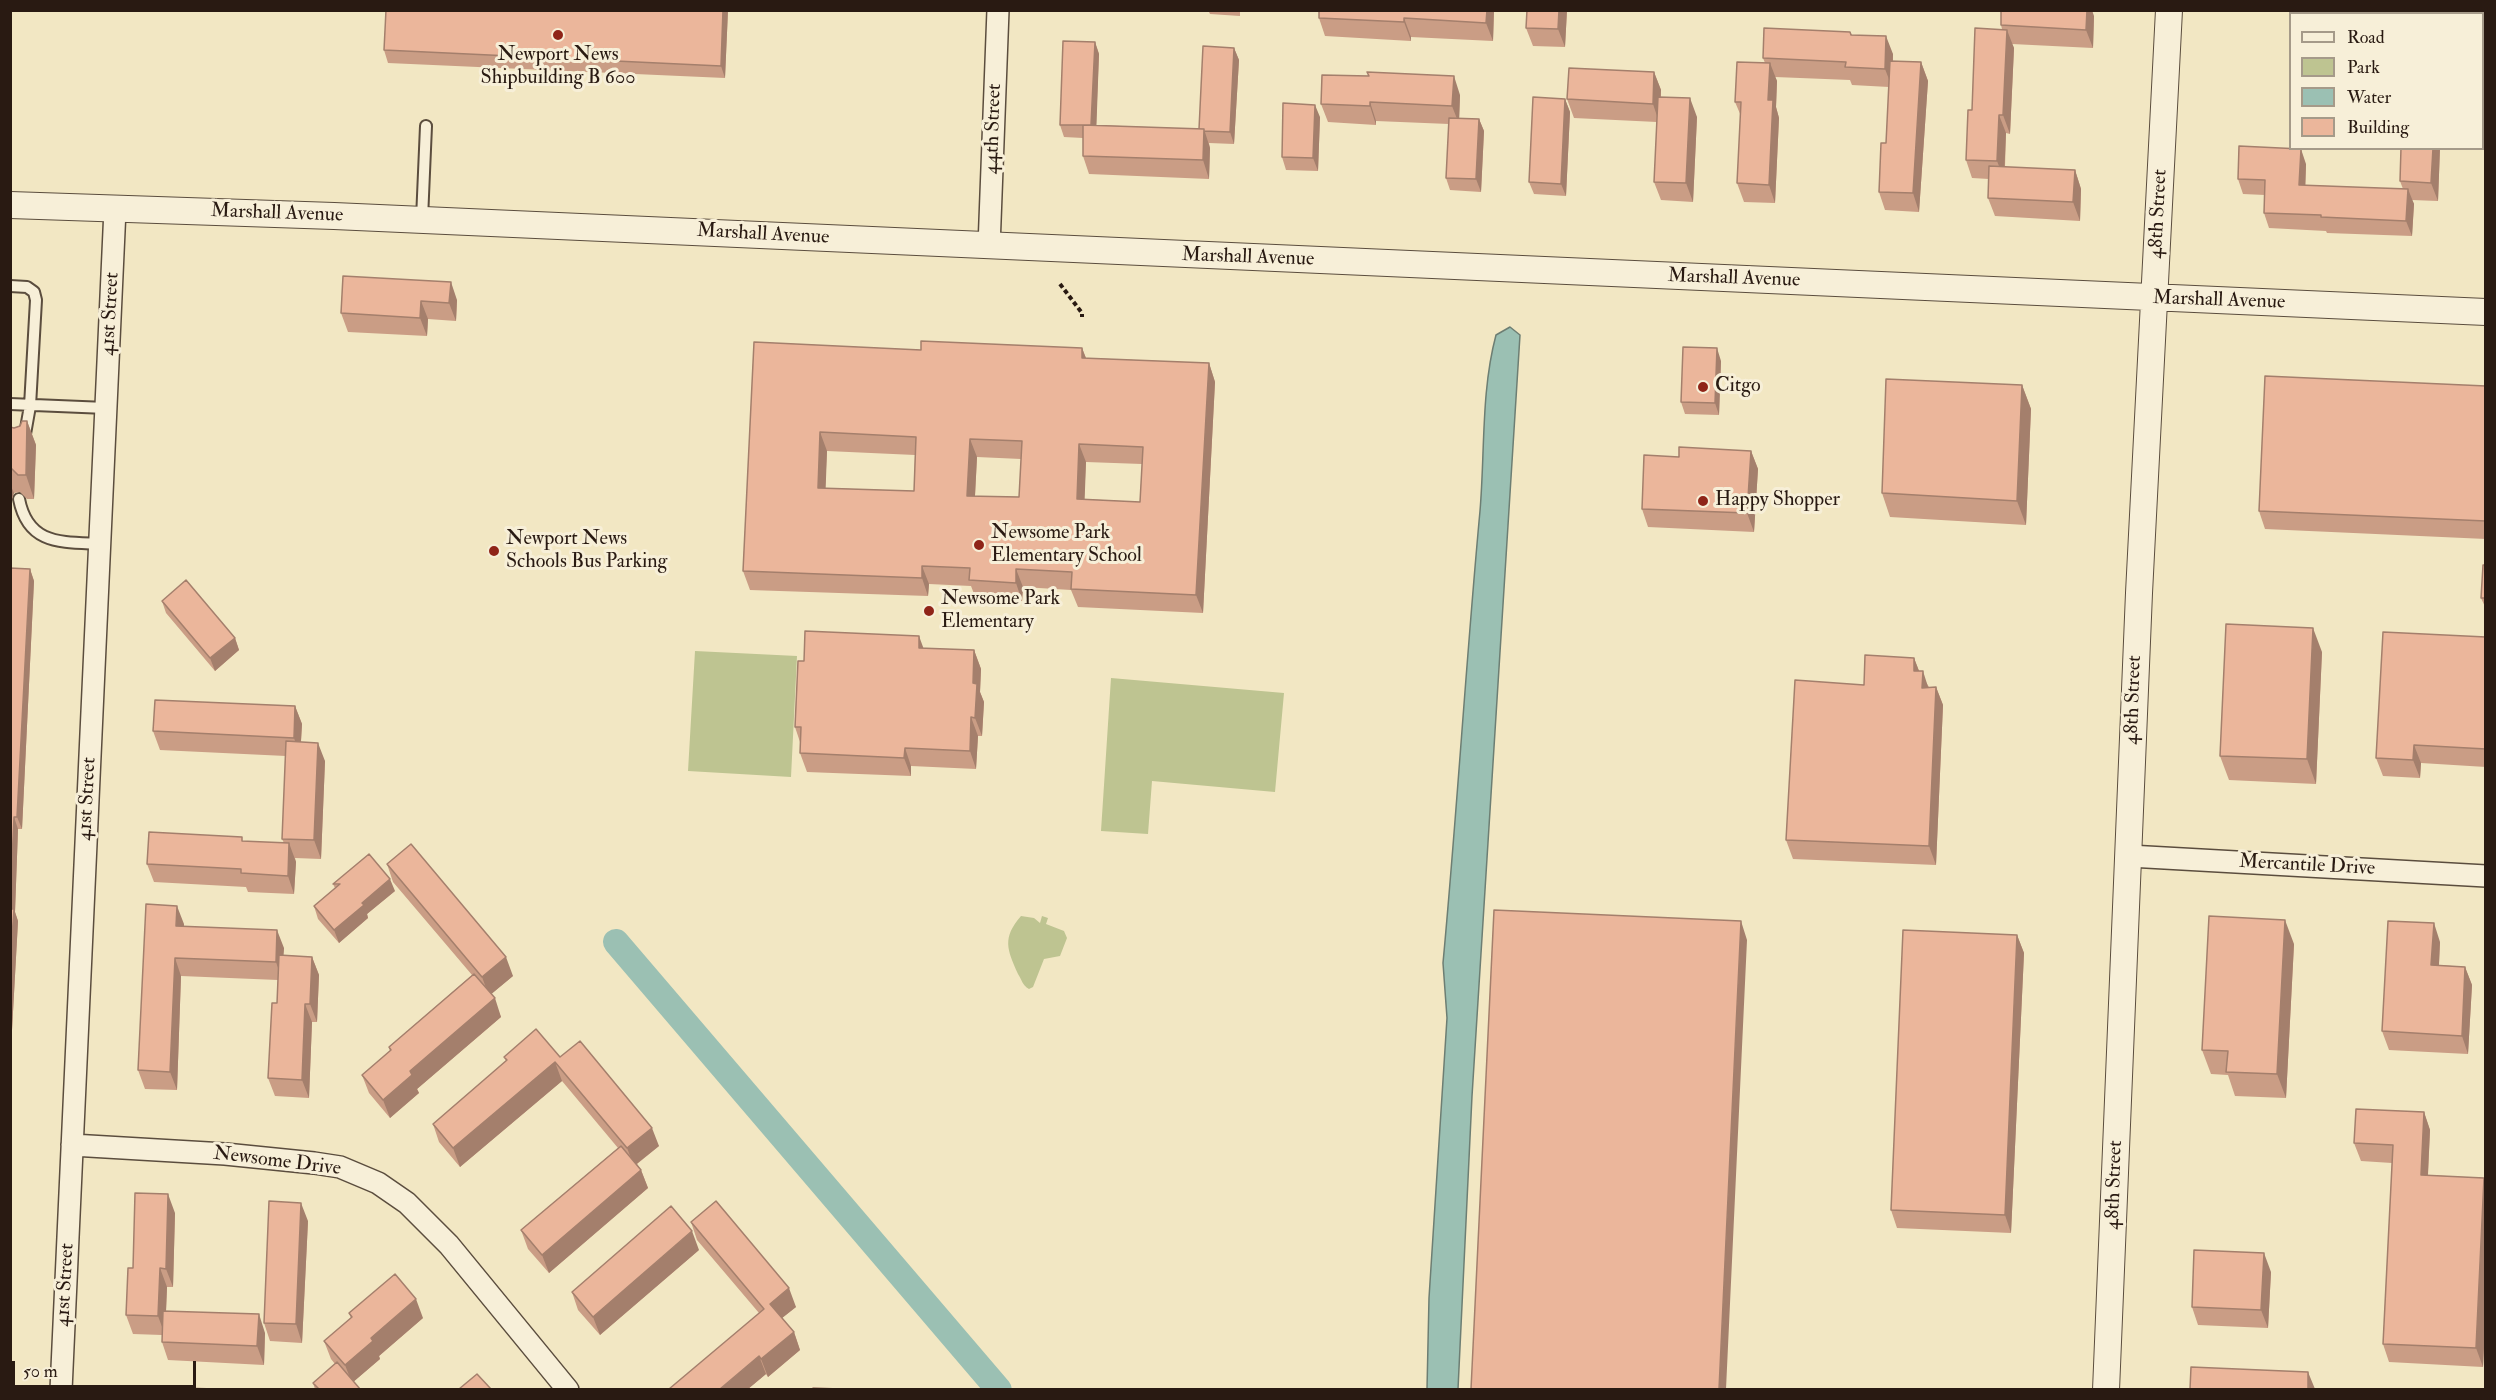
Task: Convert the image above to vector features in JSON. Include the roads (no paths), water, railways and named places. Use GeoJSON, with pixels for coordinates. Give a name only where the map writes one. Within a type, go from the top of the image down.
{"type":"FeatureCollection","features":[{"type":"Feature","properties":{"kind":"street","name":"44th Street"},"geometry":{"type":"LineString","coordinates":[[989,247],[998,10]]}},
{"type":"Feature","properties":{"kind":"street","name":"48th Street"},"geometry":{"type":"LineString","coordinates":[[2106,1389],[2139,593],[2169,10]]}},
{"type":"Feature","properties":{"kind":"street","name":"Marshall Avenue"},"geometry":{"type":"LineString","coordinates":[[10,205],[422,219],[989,247],[2486,312]]}},
{"type":"Feature","properties":{"kind":"street","name":"41st Street"},"geometry":{"type":"LineString","coordinates":[[61,1389],[115,208]]}},
{"type":"Feature","properties":{"kind":"street","name":"Mercantile Drive"},"geometry":{"type":"LineString","coordinates":[[2129,856],[2486,876]]}},
{"type":"Feature","properties":{"kind":"street","name":"Newsome Drive"},"geometry":{"type":"LineString","coordinates":[[72,1145],[225,1154],[314,1163],[340,1167],[378,1183],[407,1203],[449,1245],[568,1389]]}},
{"type":"Feature","properties":{"kind":"lane"},"geometry":{"type":"LineString","coordinates":[[422,219],[426,126]]}},
{"type":"Feature","properties":{"kind":"lane"},"geometry":{"type":"LineString","coordinates":[[10,286],[27,287],[34,292],[36,300],[30,406],[24,445]]}},
{"type":"Feature","properties":{"kind":"lane"},"geometry":{"type":"LineString","coordinates":[[10,404],[106,408]]}},
{"type":"Feature","properties":{"kind":"lane"},"geometry":{"type":"LineString","coordinates":[[19,499],[23,516],[31,528],[40,534],[54,540],[100,544]]}},
{"type":"Feature","properties":{"kind":"water"},"geometry":{"type":"Polygon","coordinates":[[[1510,327],[1520,335],[1472,1096],[1458,1389],[1427,1389],[1429,1298],[1447,1018],[1443,963],[1480,511],[1486,400],[1496,335],[1510,327]]]}},
{"type":"Feature","properties":{"kind":"waterway"},"geometry":{"type":"LineString","coordinates":[[616,942],[999,1390]]}},
{"type":"Feature","properties":{"kind":"place","name":"Newport News Shipbuilding B 600"},"geometry":{"type":"Point","coordinates":[558,35]}},
{"type":"Feature","properties":{"kind":"place","name":"Citgo"},"geometry":{"type":"Point","coordinates":[1703,387]}},
{"type":"Feature","properties":{"kind":"place","name":"Happy Shopper"},"geometry":{"type":"Point","coordinates":[1703,501]}},
{"type":"Feature","properties":{"kind":"place","name":"Newsome Park Elementary School"},"geometry":{"type":"Point","coordinates":[979,545]}},
{"type":"Feature","properties":{"kind":"place","name":"Newport News Schools Bus Parking"},"geometry":{"type":"Point","coordinates":[494,551]}},
{"type":"Feature","properties":{"kind":"place","name":"Newsome Park Elementary"},"geometry":{"type":"Point","coordinates":[929,611]}}]}
